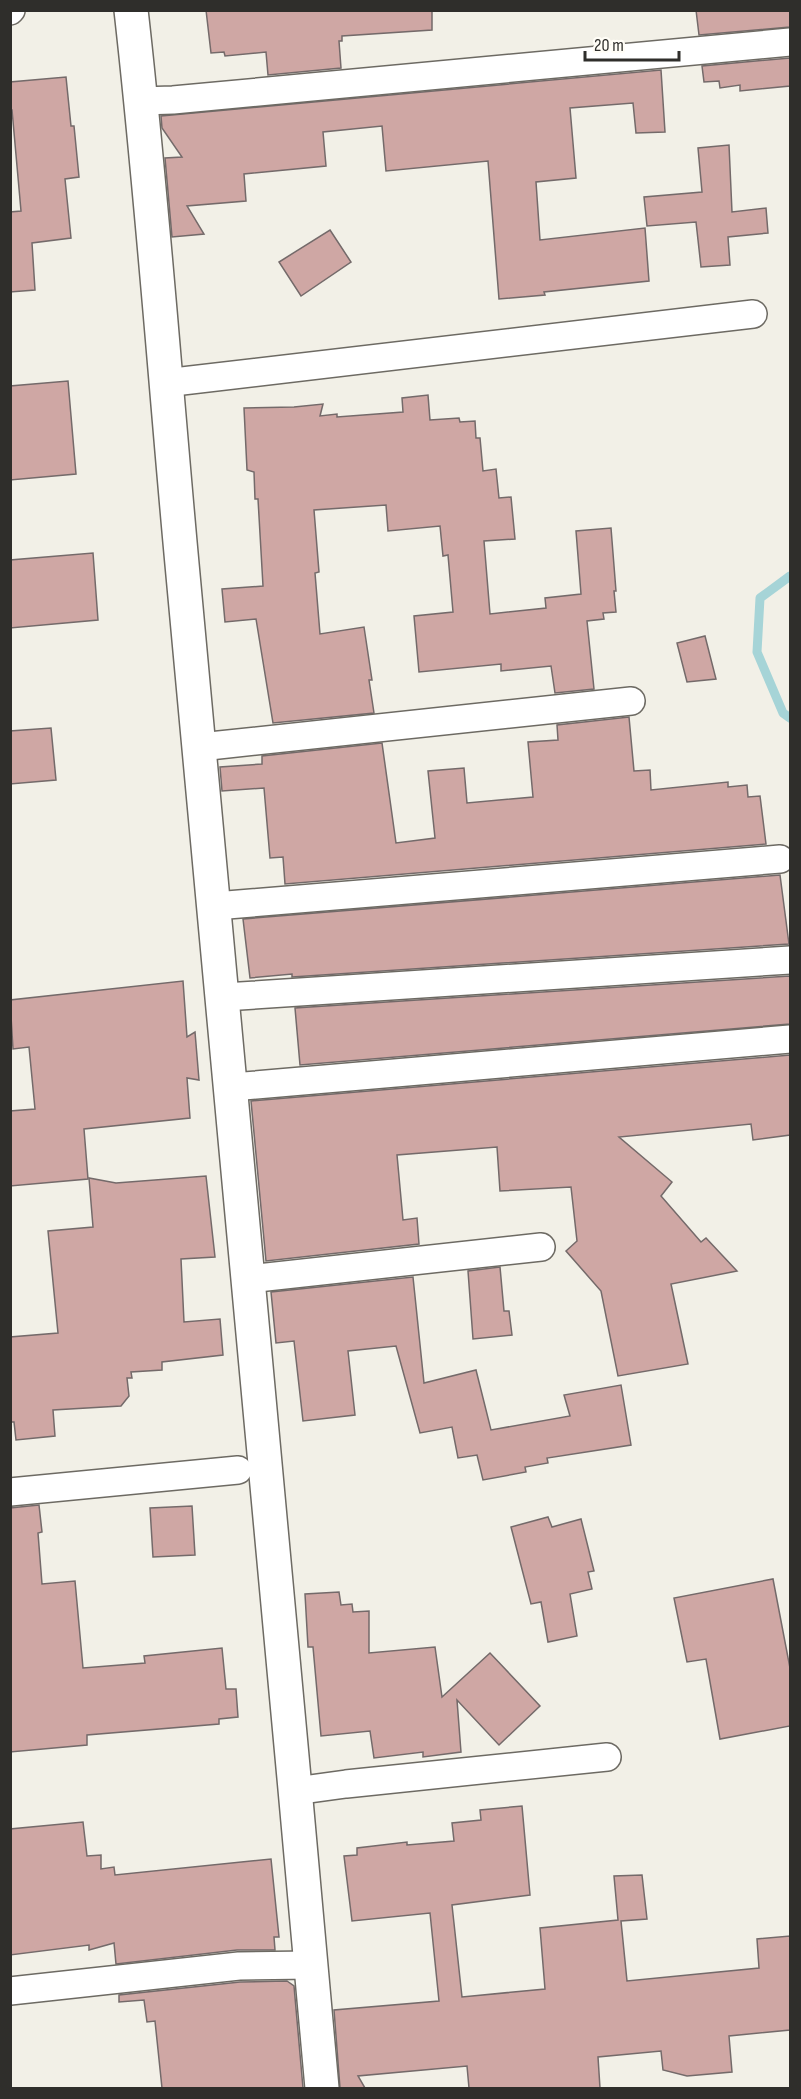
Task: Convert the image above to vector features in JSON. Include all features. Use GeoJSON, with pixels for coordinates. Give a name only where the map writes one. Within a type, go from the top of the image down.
{"type":"FeatureCollection","features":[{"type":"Feature","properties":{"kind":"street"},"geometry":{"type":"LineString","coordinates":[[131,10],[224,997],[322,2088]]}},
{"type":"Feature","properties":{"kind":"street"},"geometry":{"type":"LineString","coordinates":[[141,101],[173,100],[790,42]]}},
{"type":"Feature","properties":{"kind":"street"},"geometry":{"type":"LineString","coordinates":[[165,383],[753,314]]}},
{"type":"Feature","properties":{"kind":"street"},"geometry":{"type":"LineString","coordinates":[[200,747],[631,701]]}},
{"type":"Feature","properties":{"kind":"street"},"geometry":{"type":"LineString","coordinates":[[215,906],[780,859]]}},
{"type":"Feature","properties":{"kind":"street"},"geometry":{"type":"LineString","coordinates":[[224,997],[790,960]]}},
{"type":"Feature","properties":{"kind":"street"},"geometry":{"type":"LineString","coordinates":[[232,1087],[790,1039]]}},
{"type":"Feature","properties":{"kind":"street"},"geometry":{"type":"LineString","coordinates":[[248,1279],[541,1248]]}},
{"type":"Feature","properties":{"kind":"street"},"geometry":{"type":"LineString","coordinates":[[10,1492],[238,1470]]}},
{"type":"Feature","properties":{"kind":"street"},"geometry":{"type":"LineString","coordinates":[[295,1791],[607,1757]]}},
{"type":"Feature","properties":{"kind":"street"},"geometry":{"type":"LineString","coordinates":[[10,1991],[240,1966],[311,1965]]}},
{"type":"Feature","properties":{"kind":"building"},"geometry":{"type":"Polygon","coordinates":[[[206,10],[432,10],[432,30],[342,36],[342,41],[339,41],[341,68],[268,75],[266,52],[225,56],[224,52],[211,53],[206,10]]]}},
{"type":"Feature","properties":{"kind":"building"},"geometry":{"type":"Polygon","coordinates":[[[696,10],[790,10],[790,27],[699,35],[696,10]]]}},
{"type":"Feature","properties":{"kind":"building"},"geometry":{"type":"Polygon","coordinates":[[[790,58],[790,86],[740,91],[740,85],[720,88],[719,81],[704,82],[702,66],[790,58]]]}},
{"type":"Feature","properties":{"kind":"building"},"geometry":{"type":"Polygon","coordinates":[[[661,70],[665,132],[636,133],[633,103],[570,108],[576,178],[536,182],[540,240],[645,228],[649,281],[499,299],[488,161],[386,171],[382,126],[323,132],[326,166],[244,174],[246,201],[187,206],[204,234],[172,237],[165,158],[182,157],[162,128],[161,116],[661,70]]]}},
{"type":"Feature","properties":{"kind":"building"},"geometry":{"type":"Polygon","coordinates":[[[66,77],[79,177],[65,179],[71,238],[32,243],[35,290],[10,292],[10,212],[21,211],[12,110],[10,110],[10,82],[66,77]]]}},
{"type":"Feature","properties":{"kind":"building"},"geometry":{"type":"Polygon","coordinates":[[[729,145],[732,212],[766,208],[768,233],[728,237],[730,265],[701,267],[696,222],[647,226],[644,197],[702,192],[698,148],[729,145]]]}},
{"type":"Feature","properties":{"kind":"building"},"geometry":{"type":"Polygon","coordinates":[[[330,230],[351,262],[301,296],[279,262],[330,230]]]}},
{"type":"Feature","properties":{"kind":"building"},"geometry":{"type":"Polygon","coordinates":[[[68,381],[76,474],[10,480],[10,386],[68,381]]]}},
{"type":"Feature","properties":{"kind":"building"},"geometry":{"type":"Polygon","coordinates":[[[428,395],[430,420],[459,418],[460,422],[475,421],[476,438],[480,438],[483,471],[496,469],[499,498],[511,497],[515,539],[484,541],[490,614],[546,608],[545,598],[581,594],[576,531],[611,528],[616,612],[603,613],[604,619],[587,621],[594,689],[555,693],[551,666],[501,671],[501,664],[419,672],[414,616],[453,612],[448,555],[443,556],[440,526],[388,531],[386,505],[314,510],[319,572],[315,573],[320,634],[364,627],[372,680],[369,680],[374,713],[273,723],[256,619],[225,622],[222,589],[263,586],[258,499],[255,499],[254,472],[247,470],[244,408],[323,404],[320,416],[337,414],[337,417],[403,412],[402,398],[428,395]]]}},
{"type":"Feature","properties":{"kind":"building"},"geometry":{"type":"Polygon","coordinates":[[[93,553],[98,620],[10,628],[10,560],[93,553]]]}},
{"type":"Feature","properties":{"kind":"building"},"geometry":{"type":"Polygon","coordinates":[[[705,636],[716,679],[687,682],[677,643],[705,636]]]}},
{"type":"Feature","properties":{"kind":"building"},"geometry":{"type":"Polygon","coordinates":[[[629,717],[634,771],[650,770],[651,790],[728,782],[728,787],[747,785],[748,797],[760,796],[766,844],[285,884],[283,857],[270,858],[264,788],[222,791],[220,767],[262,764],[262,756],[382,743],[396,843],[435,838],[428,771],[464,768],[467,803],[533,797],[528,742],[558,740],[557,725],[629,717]]]}},
{"type":"Feature","properties":{"kind":"building"},"geometry":{"type":"Polygon","coordinates":[[[51,728],[56,780],[10,784],[10,731],[51,728]]]}},
{"type":"Feature","properties":{"kind":"building"},"geometry":{"type":"Polygon","coordinates":[[[780,875],[789,944],[250,978],[243,919],[780,875]]]}},
{"type":"Feature","properties":{"kind":"building"},"geometry":{"type":"Polygon","coordinates":[[[790,976],[790,1024],[300,1065],[295,1008],[790,976]]]}},
{"type":"Feature","properties":{"kind":"building"},"geometry":{"type":"Polygon","coordinates":[[[183,981],[187,1037],[195,1032],[199,1080],[187,1078],[190,1118],[84,1129],[88,1179],[10,1186],[10,1111],[35,1109],[29,1047],[13,1049],[10,1000],[183,981]]]}},
{"type":"Feature","properties":{"kind":"building"},"geometry":{"type":"Polygon","coordinates":[[[790,1055],[790,1135],[753,1140],[751,1124],[619,1137],[672,1182],[661,1196],[701,1242],[706,1238],[737,1271],[671,1284],[688,1364],[618,1376],[601,1291],[566,1251],[577,1241],[571,1187],[500,1191],[497,1147],[397,1155],[403,1220],[417,1218],[419,1244],[266,1261],[251,1101],[790,1055]]]}},
{"type":"Feature","properties":{"kind":"building"},"geometry":{"type":"Polygon","coordinates":[[[206,1176],[215,1257],[181,1259],[184,1322],[220,1319],[223,1355],[162,1362],[162,1370],[131,1372],[132,1378],[127,1378],[129,1396],[121,1406],[53,1410],[55,1436],[16,1440],[14,1422],[10,1422],[10,1337],[58,1333],[48,1231],[93,1227],[89,1178],[116,1183],[206,1176]]]}},
{"type":"Feature","properties":{"kind":"building"},"geometry":{"type":"Polygon","coordinates":[[[500,1267],[504,1311],[509,1311],[512,1335],[473,1339],[468,1271],[500,1267]]]}},
{"type":"Feature","properties":{"kind":"building"},"geometry":{"type":"Polygon","coordinates":[[[413,1277],[424,1383],[476,1370],[491,1430],[570,1416],[564,1395],[621,1385],[631,1445],[547,1458],[548,1463],[525,1467],[526,1472],[483,1480],[477,1455],[458,1458],[452,1427],[420,1433],[396,1346],[348,1351],[355,1415],[303,1421],[294,1341],[276,1343],[271,1292],[413,1277]]]}},
{"type":"Feature","properties":{"kind":"building"},"geometry":{"type":"Polygon","coordinates":[[[39,1505],[42,1532],[38,1533],[42,1584],[75,1581],[83,1668],[145,1663],[144,1656],[222,1648],[226,1689],[236,1689],[238,1717],[219,1719],[219,1724],[87,1735],[87,1745],[10,1752],[10,1508],[39,1505]]]}},
{"type":"Feature","properties":{"kind":"building"},"geometry":{"type":"Polygon","coordinates":[[[192,1506],[195,1555],[153,1557],[150,1508],[192,1506]]]}},
{"type":"Feature","properties":{"kind":"building"},"geometry":{"type":"Polygon","coordinates":[[[548,1517],[552,1527],[581,1519],[594,1571],[588,1572],[592,1589],[570,1594],[577,1636],[548,1642],[541,1602],[531,1604],[511,1527],[548,1517]]]}},
{"type":"Feature","properties":{"kind":"building"},"geometry":{"type":"Polygon","coordinates":[[[773,1579],[790,1668],[790,1726],[720,1739],[706,1659],[687,1662],[674,1598],[773,1579]]]}},
{"type":"Feature","properties":{"kind":"building"},"geometry":{"type":"Polygon","coordinates":[[[339,1592],[341,1605],[352,1604],[353,1612],[369,1611],[369,1653],[435,1647],[442,1697],[490,1653],[540,1706],[499,1745],[457,1700],[461,1752],[423,1757],[423,1752],[374,1758],[370,1731],[321,1736],[313,1647],[308,1647],[305,1594],[339,1592]]]}},
{"type":"Feature","properties":{"kind":"building"},"geometry":{"type":"Polygon","coordinates":[[[522,1806],[530,1895],[452,1905],[462,1997],[545,1989],[540,1928],[618,1920],[614,1876],[642,1875],[647,1919],[621,1921],[627,1981],[759,1968],[757,1939],[790,1936],[790,2030],[729,2036],[732,2072],[687,2076],[663,2070],[661,2051],[598,2057],[600,2088],[469,2088],[467,2066],[358,2076],[365,2088],[340,2088],[334,2010],[439,2001],[430,1913],[352,1921],[344,1856],[357,1855],[357,1848],[407,1842],[407,1845],[454,1841],[452,1823],[481,1820],[480,1810],[522,1806]]]}},
{"type":"Feature","properties":{"kind":"building"},"geometry":{"type":"Polygon","coordinates":[[[83,1822],[87,1856],[101,1855],[101,1869],[114,1867],[115,1875],[271,1859],[279,1937],[274,1937],[275,1950],[237,1950],[116,1964],[114,1943],[89,1950],[89,1945],[10,1955],[10,1829],[83,1822]]]}},
{"type":"Feature","properties":{"kind":"building"},"geometry":{"type":"Polygon","coordinates":[[[287,1981],[294,1986],[303,2088],[162,2088],[155,2021],[147,2022],[144,2000],[119,2002],[119,1995],[240,1982],[287,1981]]]}},
{"type":"Feature","properties":{"kind":"waterway"},"geometry":{"type":"LineString","coordinates":[[790,576],[760,598],[757,652],[783,713],[790,718]]}}]}
